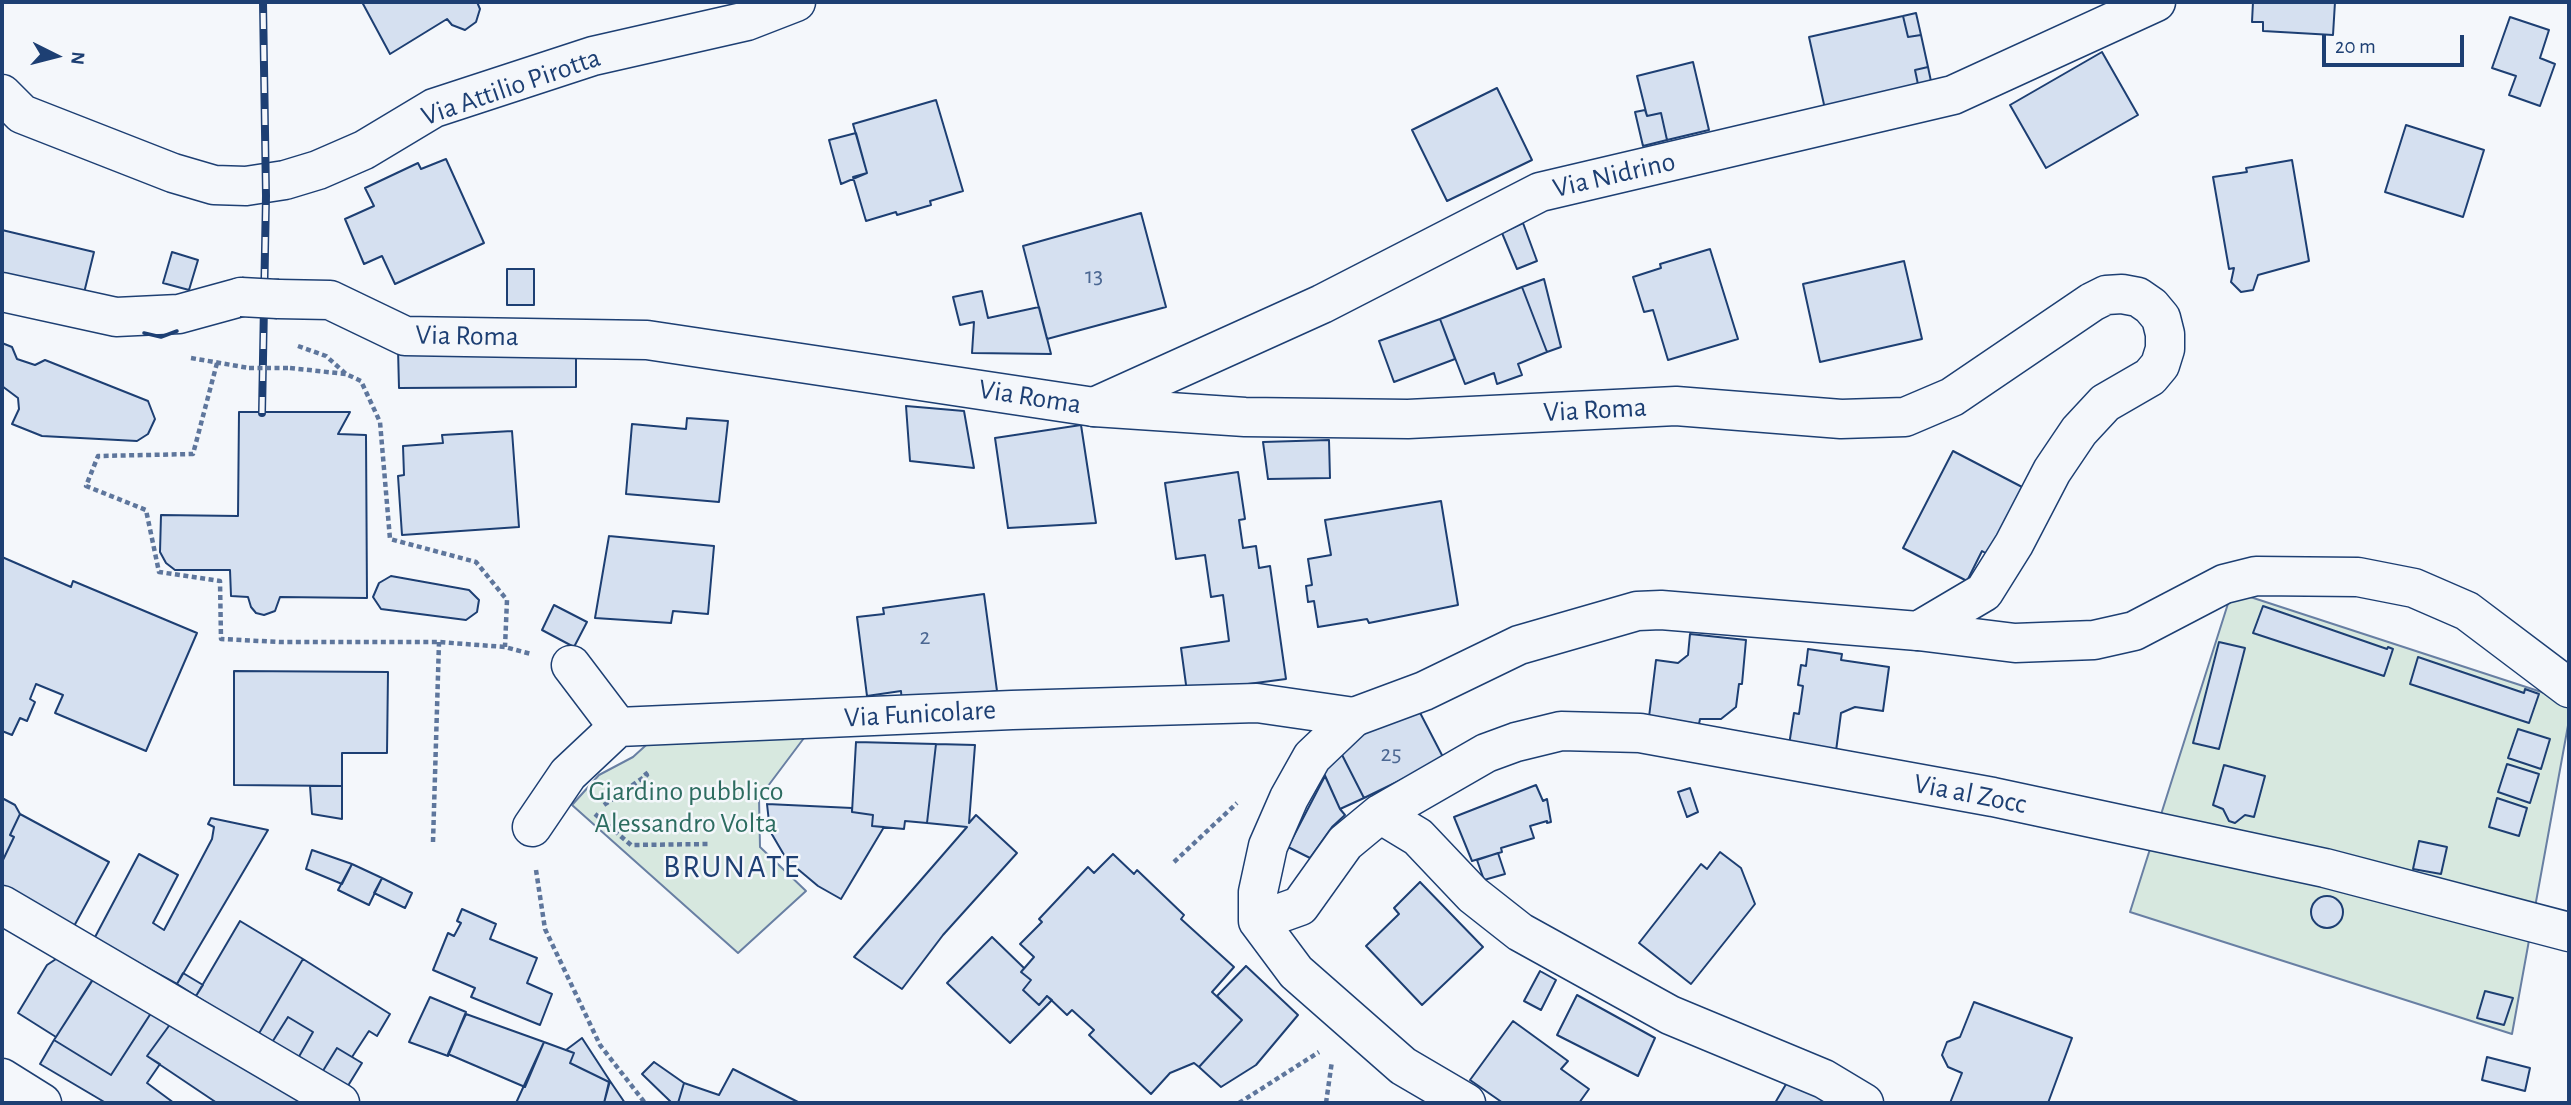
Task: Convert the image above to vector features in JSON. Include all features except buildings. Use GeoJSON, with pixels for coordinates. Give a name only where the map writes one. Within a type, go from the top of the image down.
{"type":"FeatureCollection","features":[{"type":"Feature","properties":{"kind":"street","name":"Via Attilio Pirotta"},"geometry":{"type":"LineString","coordinates":[[2,94],[22,114],[173,173],[214,185],[246,186],[285,180],[318,170],[364,150],[434,108],[593,56],[747,20],[796,2]]}},
{"type":"Feature","properties":{"kind":"street","name":"Via Nidrino"},"geometry":{"type":"LineString","coordinates":[[1094,407],[1322,304],[1540,192],[1953,95],[2156,2]]}},
{"type":"Feature","properties":{"kind":"street","name":"Via Roma"},"geometry":{"type":"LineString","coordinates":[[2,292],[116,317],[178,314],[241,297],[330,300],[405,336],[647,340],[1094,407],[1272,418],[1408,419],[1676,406],[1841,419],[1905,417],[1952,397],[2106,295],[2137,297],[2151,306],[2161,318],[2165,334],[2165,349],[2160,365],[2150,377],[2105,403],[2079,430],[2052,471],[2014,544],[1984,592],[1918,631]]}},
{"type":"Feature","properties":{"kind":"street"},"geometry":{"type":"LineString","coordinates":[[1466,1103],[1403,1066],[1296,972],[1258,921],[1258,892],[1268,846],[1289,798],[1312,757],[1354,717],[1423,691],[1519,645],[1637,611],[1661,610],[1918,631],[2015,643],[2094,640],[2134,631],[2224,584],[2256,576],[2358,577],[2414,588],[2467,611],[2569,688]]}},
{"type":"Feature","properties":{"kind":"street"},"geometry":{"type":"LineString","coordinates":[[532,827],[568,774],[618,727],[571,665]]}},
{"type":"Feature","properties":{"kind":"street","name":"Via Funicolare"},"geometry":{"type":"LineString","coordinates":[[618,727],[1012,710],[1257,703],[1354,717]]}},
{"type":"Feature","properties":{"kind":"street","name":"Via al Zocc"},"geometry":{"type":"LineString","coordinates":[[1258,921],[1300,906],[1345,842],[1380,814],[1486,753],[1516,742],[1561,731],[1640,733],[1993,797],[2325,868],[2569,932]]}},
{"type":"Feature","properties":{"kind":"street"},"geometry":{"type":"LineString","coordinates":[[1380,814],[1418,837],[1473,895],[1520,932],[1670,1015],[1824,1079],[1864,1103]]}},
{"type":"Feature","properties":{"kind":"street"},"geometry":{"type":"LineString","coordinates":[[2,905],[340,1103]]}},
{"type":"Feature","properties":{"kind":"street"},"geometry":{"type":"LineString","coordinates":[[2,1078],[42,1103]]}},
{"type":"Feature","properties":{"kind":"path"},"geometry":{"type":"LineString","coordinates":[[284,298],[291,343],[326,356],[346,374],[361,381],[380,422],[390,539],[476,562],[507,600],[505,647]]}},
{"type":"Feature","properties":{"kind":"path"},"geometry":{"type":"LineString","coordinates":[[346,374],[290,368],[249,368],[217,363],[193,454],[98,456],[86,486],[146,509],[159,572],[220,581],[221,639],[279,642],[439,642],[505,647],[571,665]]}},
{"type":"Feature","properties":{"kind":"path"},"geometry":{"type":"LineString","coordinates":[[433,842],[439,642]]}},
{"type":"Feature","properties":{"kind":"path"},"geometry":{"type":"LineString","coordinates":[[618,727],[633,757],[647,775],[593,813],[631,845],[710,844]]}},
{"type":"Feature","properties":{"kind":"path"},"geometry":{"type":"LineString","coordinates":[[532,827],[532,848],[545,929],[600,1045],[645,1103]]}},
{"type":"Feature","properties":{"kind":"path"},"geometry":{"type":"LineString","coordinates":[[1239,1103],[1324,1049]]}},
{"type":"Feature","properties":{"kind":"path"},"geometry":{"type":"LineString","coordinates":[[1326,1103],[1333,1055]]}},
{"type":"Feature","properties":{"kind":"green space"},"geometry":{"type":"Polygon","coordinates":[[[2232,591],[2569,701],[2569,720],[2512,1034],[2130,912],[2232,591]]]}},
{"type":"Feature","properties":{"kind":"green space","name":"Giardino pubblico Alessandro Volta"},"geometry":{"type":"Polygon","coordinates":[[[813,726],[759,798],[760,847],[806,891],[738,953],[572,805],[599,775],[633,757],[655,737],[813,726]]]}},
{"type":"Feature","properties":{"kind":"railway"},"geometry":{"type":"LineString","coordinates":[[262,413],[266,196],[263,2]]}},
{"type":"Feature","properties":{"kind":"wall"},"geometry":{"type":"LineString","coordinates":[[144,333],[161,337],[177,331]]}},
{"type":"Feature","properties":{"kind":"district","name":"BRUNATE"},"geometry":{"type":"Point","coordinates":[732,867]}}]}
